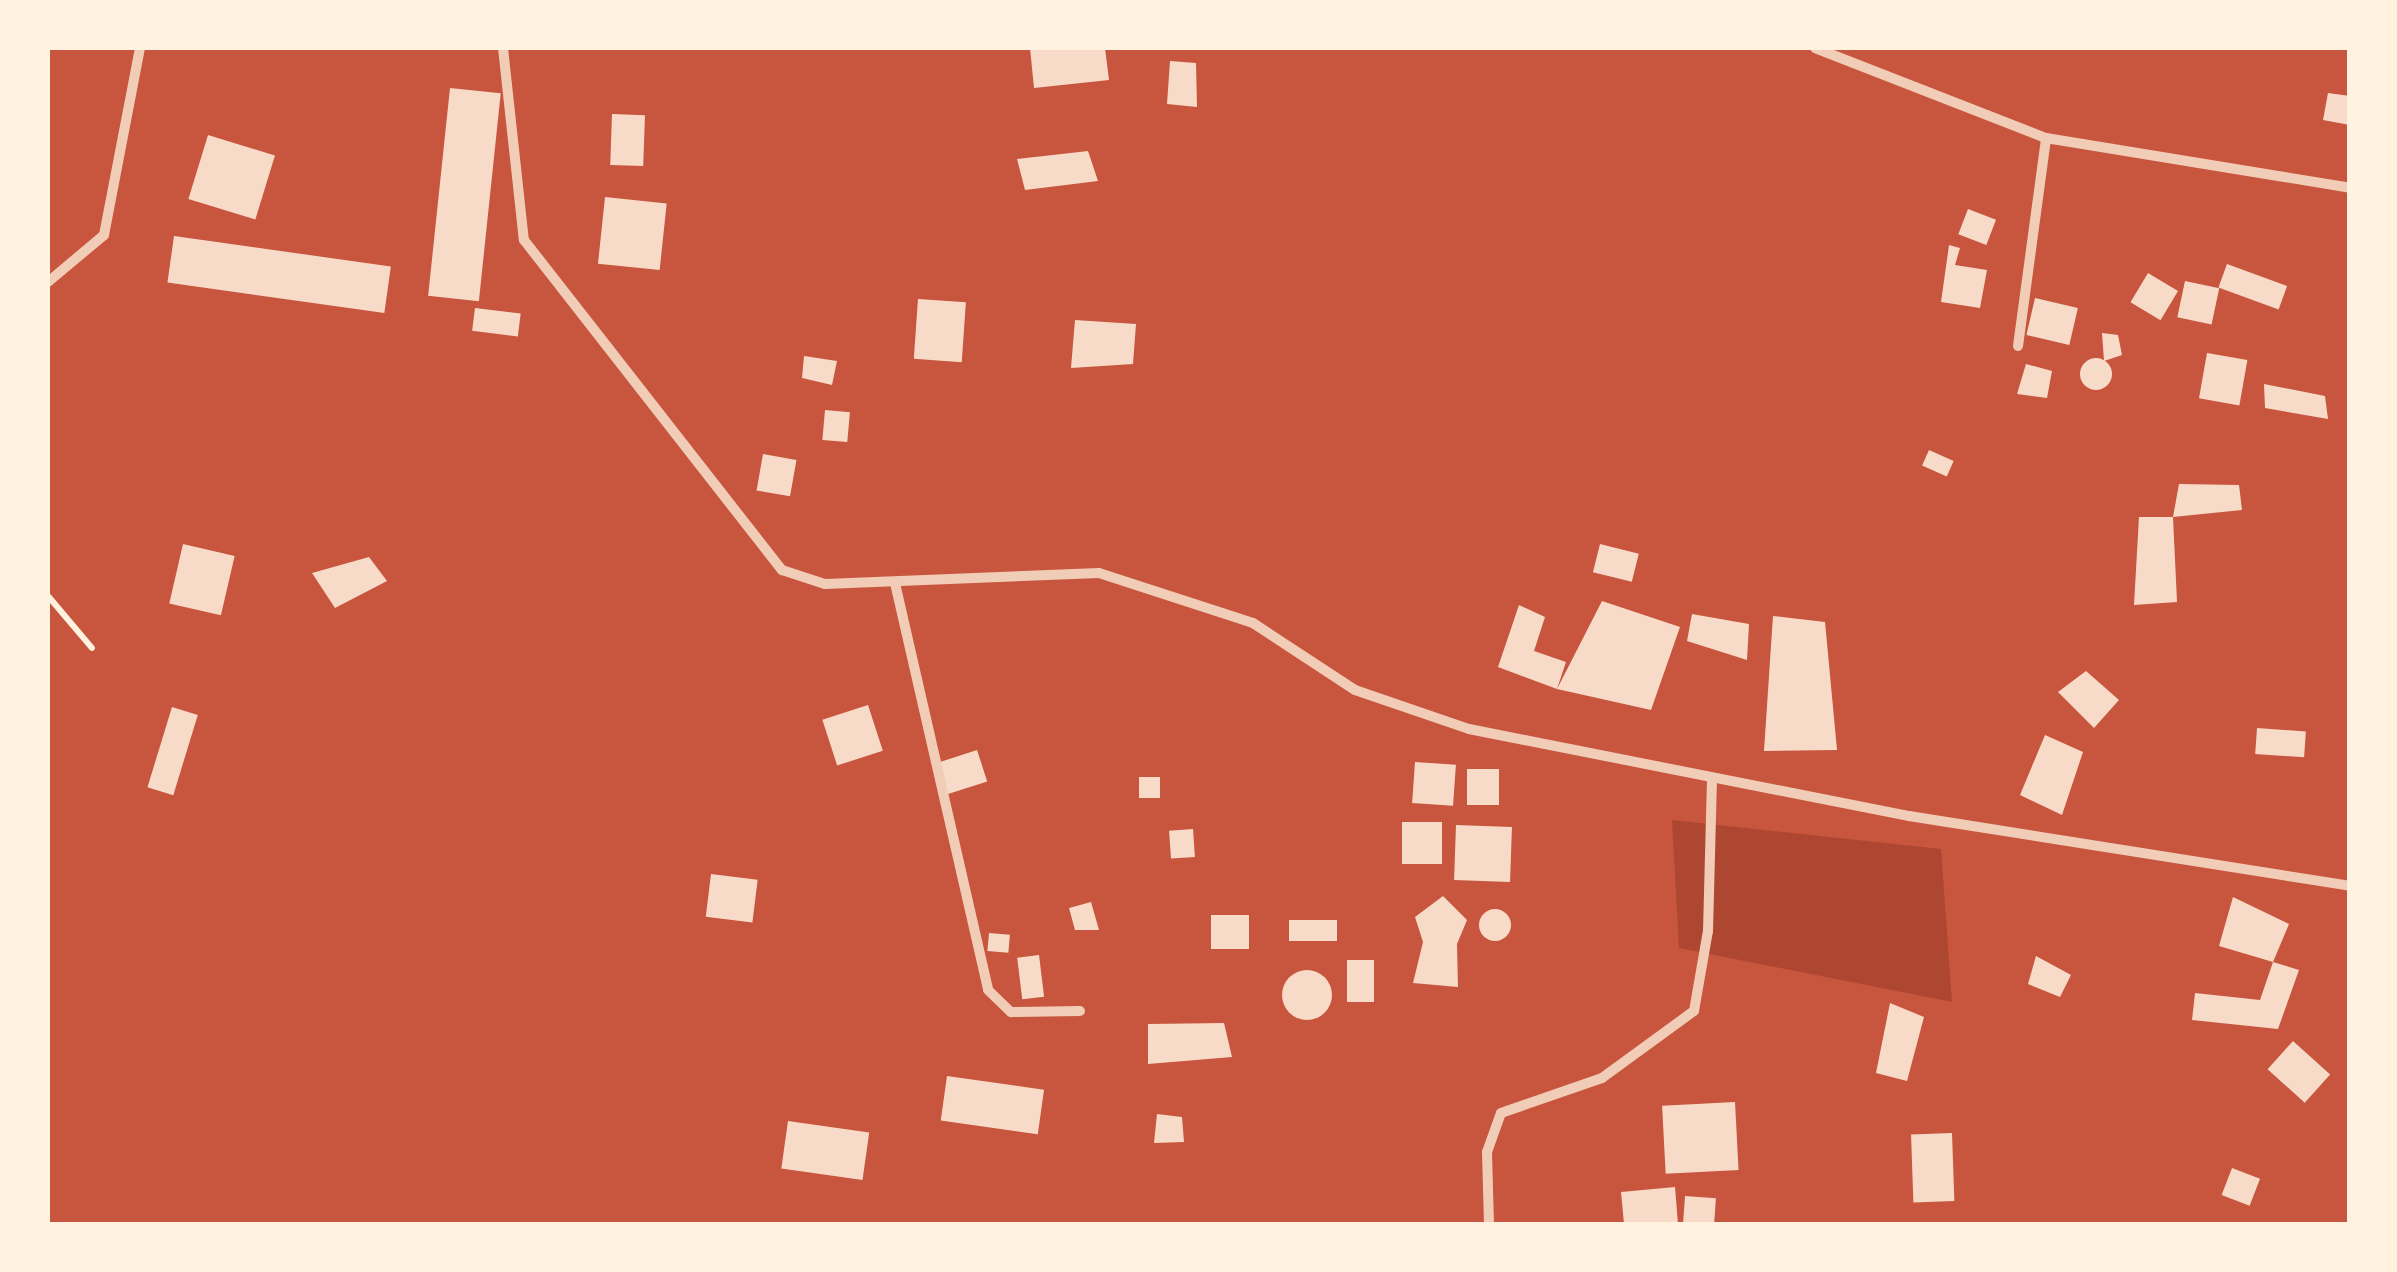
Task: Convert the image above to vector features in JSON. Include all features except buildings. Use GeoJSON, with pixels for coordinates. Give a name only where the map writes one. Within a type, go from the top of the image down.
{"type":"FeatureCollection","features":[{"type":"Feature","properties":{"kind":"street"},"geometry":{"type":"LineString","coordinates":[[48,282],[104,235],[140,48]]}},
{"type":"Feature","properties":{"kind":"street"},"geometry":{"type":"LineString","coordinates":[[503,48],[517,211],[540,266],[782,570],[826,584],[1099,573],[1253,623],[1355,690],[1407,710],[1712,780],[2350,886]]}},
{"type":"Feature","properties":{"kind":"street"},"geometry":{"type":"LineString","coordinates":[[1815,48],[2046,138],[2350,188]]}},
{"type":"Feature","properties":{"kind":"street"},"geometry":{"type":"LineString","coordinates":[[2018,346],[2046,138]]}},
{"type":"Feature","properties":{"kind":"street"},"geometry":{"type":"LineString","coordinates":[[895,583],[988,990],[1011,1012],[1080,1011]]}},
{"type":"Feature","properties":{"kind":"street"},"geometry":{"type":"LineString","coordinates":[[1489,1224],[1487,1152],[1502,1113],[1602,1078],[1694,1011],[1708,932],[1712,780]]}},
{"type":"Feature","properties":{"kind":"path"},"geometry":{"type":"LineString","coordinates":[[48,596],[92,648]]}},
{"type":"Feature","properties":{"kind":"shaded area"},"geometry":{"type":"Polygon","coordinates":[[[1672,820],[1941,849],[1952,1002],[1679,948],[1672,820]]]}}]}
